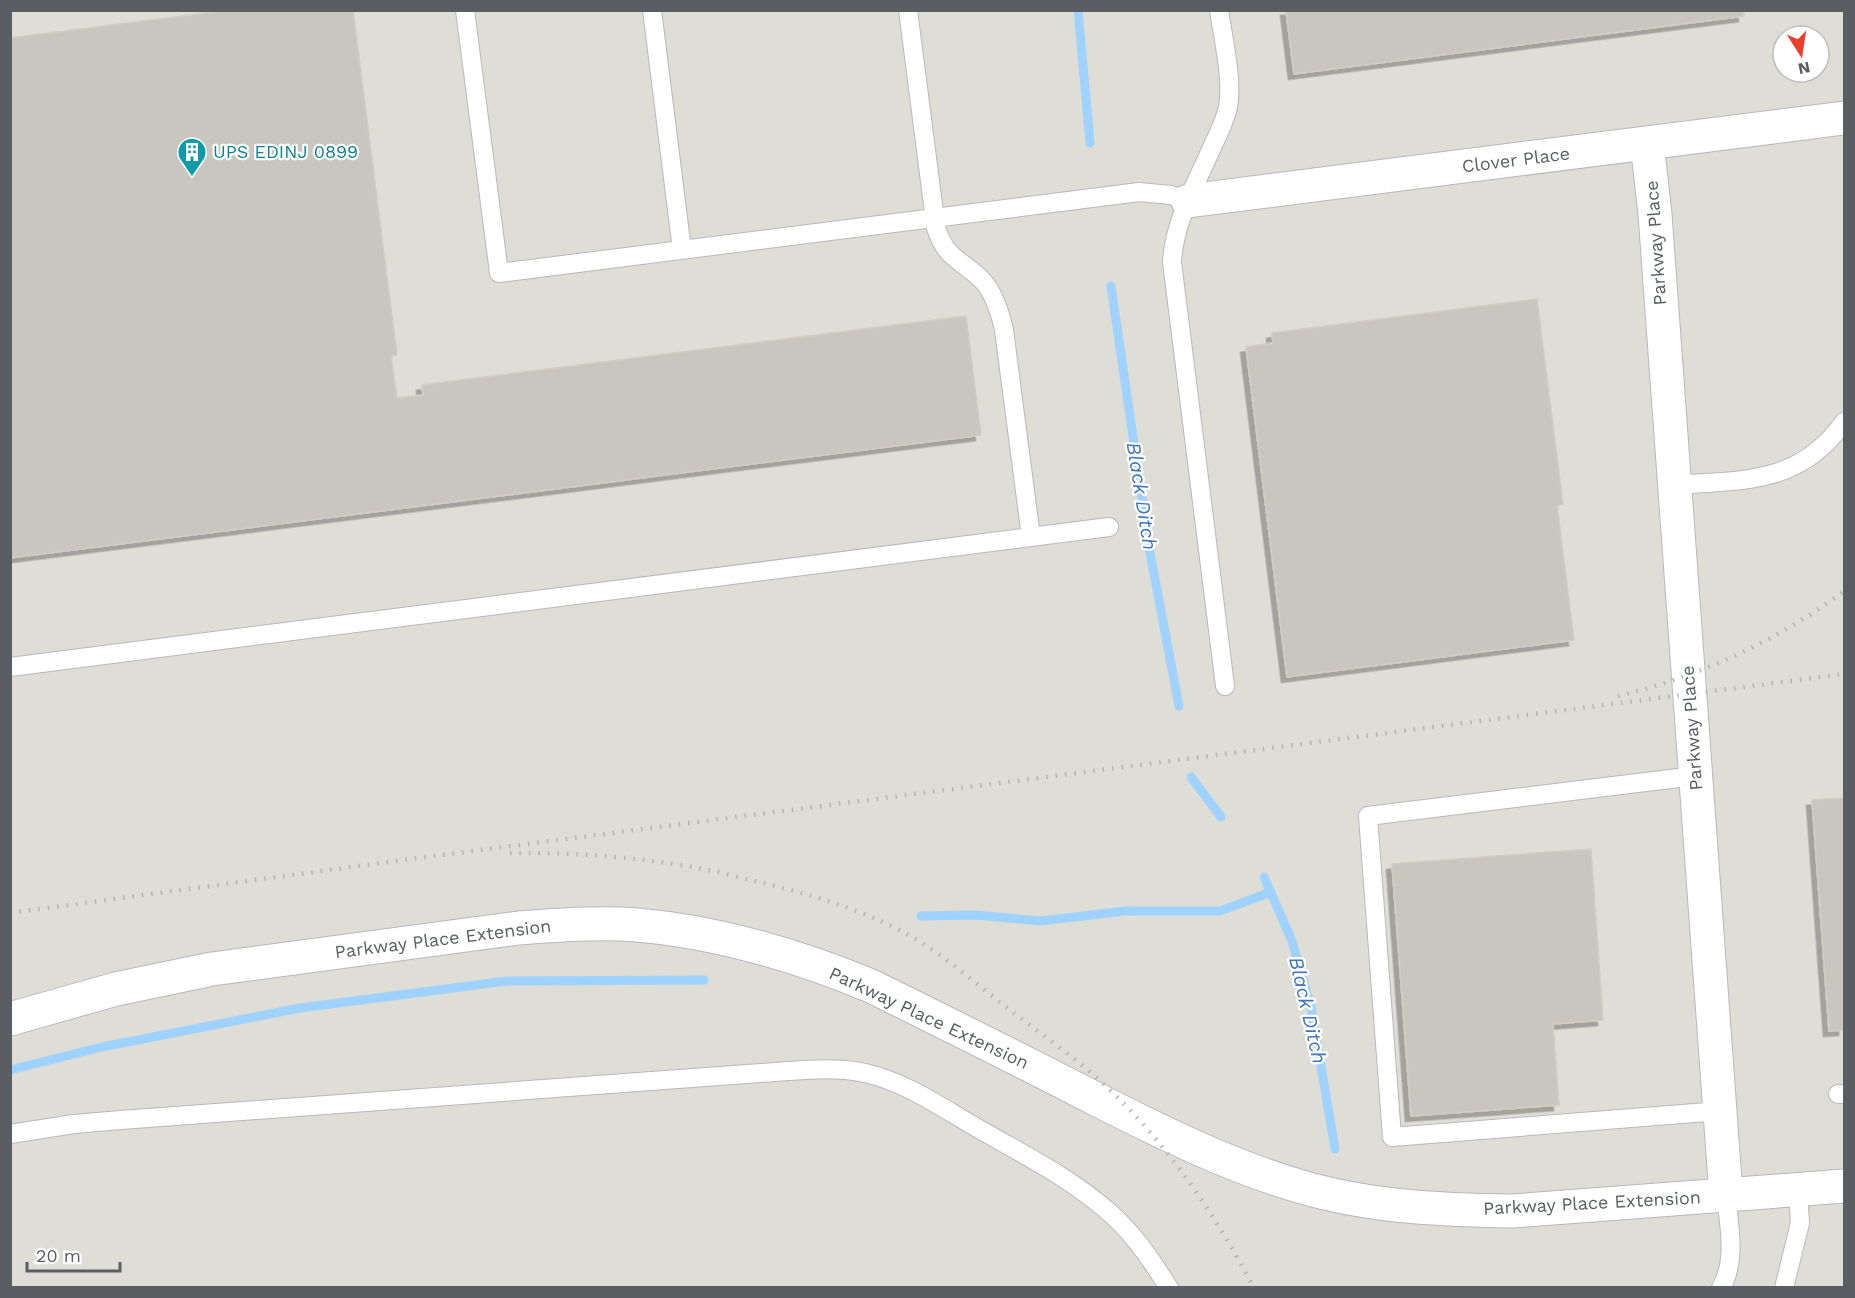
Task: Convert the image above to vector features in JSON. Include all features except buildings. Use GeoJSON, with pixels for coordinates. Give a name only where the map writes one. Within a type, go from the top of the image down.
{"type":"FeatureCollection","features":[{"type":"Feature","properties":{"kind":"main road","name":"Clover Place"},"geometry":{"type":"LineString","coordinates":[[1188,201],[1845,118]]}},
{"type":"Feature","properties":{"kind":"main road","name":"Parkway Place"},"geometry":{"type":"LineString","coordinates":[[1647,143],[1653,190],[1726,1195]]}},
{"type":"Feature","properties":{"kind":"main road","name":"Parkway Place Extension"},"geometry":{"type":"LineString","coordinates":[[10,1018],[116,989],[212,969],[475,933],[564,925],[636,925],[702,933],[736,941],[768,949],[839,973],[871,986],[1138,1120],[1220,1158],[1247,1170],[1304,1188],[1399,1205],[1513,1211],[1726,1195]]}},
{"type":"Feature","properties":{"kind":"main road"},"geometry":{"type":"LineString","coordinates":[[1726,1195],[1845,1186]]}},
{"type":"Feature","properties":{"kind":"lane"},"geometry":{"type":"LineString","coordinates":[[465,10],[499,273],[1139,192],[1171,195],[1188,201]]}},
{"type":"Feature","properties":{"kind":"lane"},"geometry":{"type":"LineString","coordinates":[[652,10],[682,250]]}},
{"type":"Feature","properties":{"kind":"lane"},"geometry":{"type":"LineString","coordinates":[[908,10],[936,228],[946,250],[982,280],[1001,316],[1031,537]]}},
{"type":"Feature","properties":{"kind":"lane"},"geometry":{"type":"LineString","coordinates":[[1220,10],[1228,83],[1228,106],[1224,122],[1188,201],[1172,251],[1172,272],[1225,686]]}},
{"type":"Feature","properties":{"kind":"lane"},"geometry":{"type":"LineString","coordinates":[[1673,485],[1758,478],[1785,471],[1818,452],[1845,422]]}},
{"type":"Feature","properties":{"kind":"lane"},"geometry":{"type":"LineString","coordinates":[[10,667],[1109,527]]}},
{"type":"Feature","properties":{"kind":"lane"},"geometry":{"type":"LineString","coordinates":[[1695,776],[1368,816],[1392,1137],[1720,1112]]}},
{"type":"Feature","properties":{"kind":"lane"},"geometry":{"type":"LineString","coordinates":[[10,1134],[64,1125],[121,1120],[776,1072],[842,1070],[866,1073],[891,1081],[918,1094],[1067,1180],[1112,1214],[1150,1258],[1169,1287]]}},
{"type":"Feature","properties":{"kind":"lane"},"geometry":{"type":"LineString","coordinates":[[1784,1287],[1800,1223],[1798,1190]]}},
{"type":"Feature","properties":{"kind":"lane"},"geometry":{"type":"LineString","coordinates":[[1721,1287],[1727,1278],[1730,1266],[1726,1195]]}},
{"type":"Feature","properties":{"kind":"shaded area"},"geometry":{"type":"Polygon","coordinates":[[[11,11],[1844,11],[1844,1287],[11,1287],[11,11]]]}},
{"type":"Feature","properties":{"kind":"waterway","name":"Black Ditch"},"geometry":{"type":"LineString","coordinates":[[1078,10],[1090,143]]}},
{"type":"Feature","properties":{"kind":"waterway","name":"Black Ditch"},"geometry":{"type":"LineString","coordinates":[[1111,286],[1150,553],[1179,706]]}},
{"type":"Feature","properties":{"kind":"waterway","name":"Black Ditch"},"geometry":{"type":"LineString","coordinates":[[1191,777],[1221,817]]}},
{"type":"Feature","properties":{"kind":"waterway","name":"Black Ditch"},"geometry":{"type":"LineString","coordinates":[[1264,877],[1292,941],[1311,1007],[1335,1149]]}},
{"type":"Feature","properties":{"kind":"waterway"},"geometry":{"type":"LineString","coordinates":[[921,916],[976,915],[1041,921],[1125,911],[1220,911],[1271,892]]}},
{"type":"Feature","properties":{"kind":"waterway"},"geometry":{"type":"LineString","coordinates":[[10,1070],[102,1047],[300,1008],[507,981],[704,980]]}},
{"type":"Feature","properties":{"kind":"railway"},"geometry":{"type":"LineString","coordinates":[[1618,696],[1678,679],[1736,655],[1792,626],[1844,591]]}},
{"type":"Feature","properties":{"kind":"railway"},"geometry":{"type":"LineString","coordinates":[[10,913],[1844,674]]}},
{"type":"Feature","properties":{"kind":"railway"},"geometry":{"type":"LineString","coordinates":[[510,853],[613,857],[714,871],[827,901],[877,919],[922,943],[1070,1056],[1131,1111],[1189,1182],[1224,1234],[1254,1288]]}},
{"type":"Feature","properties":{"kind":"place","name":"UPS EDINJ 0899"},"geometry":{"type":"Point","coordinates":[192,178]}}]}
